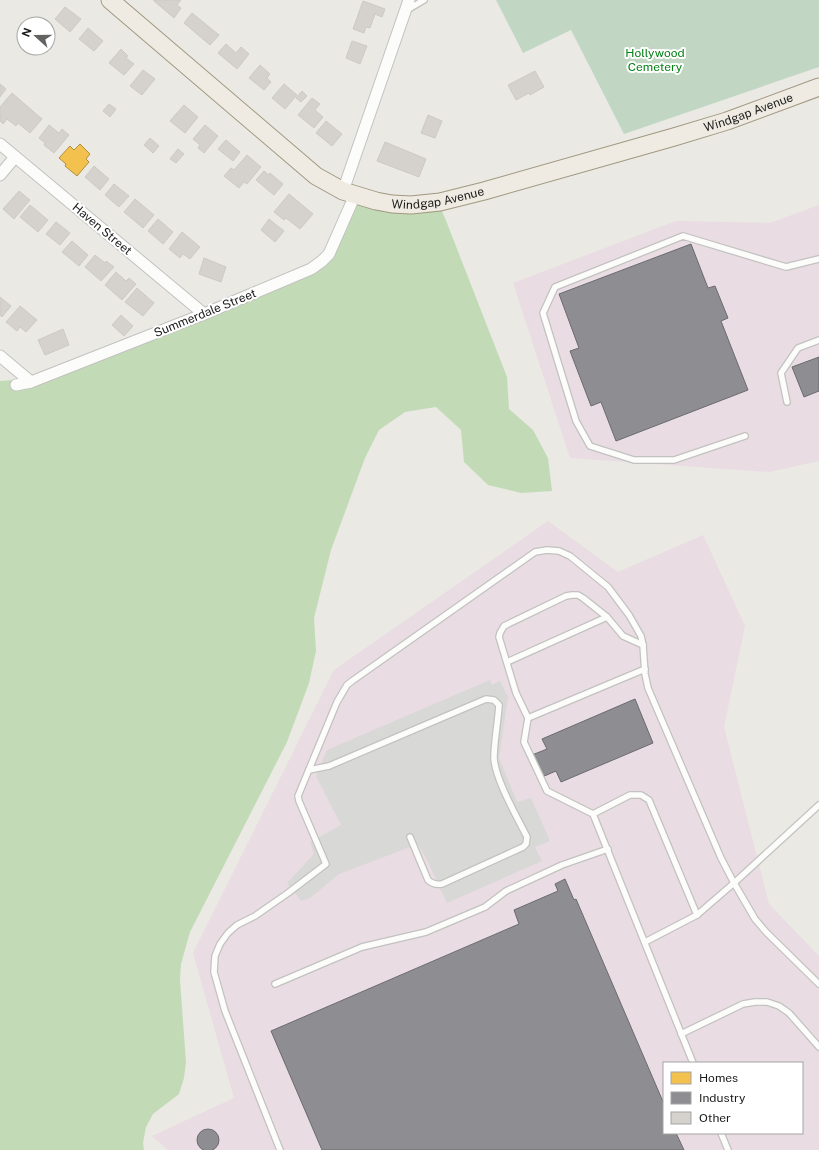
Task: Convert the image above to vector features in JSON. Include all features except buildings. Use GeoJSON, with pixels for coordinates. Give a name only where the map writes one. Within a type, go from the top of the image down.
{"type":"FeatureCollection","features":[{"type":"Feature","properties":{"kind":"main road","name":"Windgap Avenue"},"geometry":{"type":"LineString","coordinates":[[110,0],[316,176],[349,193],[392,204],[425,204],[455,199],[604,158],[727,121],[819,87]]}},
{"type":"Feature","properties":{"kind":"street","name":"Summerdale Street"},"geometry":{"type":"LineString","coordinates":[[16,385],[31,382],[204,314],[311,269],[322,262],[329,254],[409,0]]}},
{"type":"Feature","properties":{"kind":"street","name":"Haven Street"},"geometry":{"type":"LineString","coordinates":[[0,144],[204,314]]}},
{"type":"Feature","properties":{"kind":"street"},"geometry":{"type":"LineString","coordinates":[[0,175],[15,157]]}},
{"type":"Feature","properties":{"kind":"street"},"geometry":{"type":"LineString","coordinates":[[0,356],[31,382]]}},
{"type":"Feature","properties":{"kind":"lane"},"geometry":{"type":"LineString","coordinates":[[405,11],[424,0]]}},
{"type":"Feature","properties":{"kind":"lane"},"geometry":{"type":"LineString","coordinates":[[746,436],[674,460],[634,460],[590,446],[576,421],[543,313],[555,287],[683,236],[786,267],[819,259]]}},
{"type":"Feature","properties":{"kind":"lane"},"geometry":{"type":"LineString","coordinates":[[786,402],[781,373],[798,348],[819,340]]}},
{"type":"Feature","properties":{"kind":"lane"},"geometry":{"type":"LineString","coordinates":[[280,1150],[225,1011],[214,972],[215,956],[220,944],[228,933],[237,925],[255,916],[326,864],[298,799],[343,692],[352,681],[535,552],[553,550],[570,556],[608,587],[630,615],[641,636],[648,688],[721,858],[755,919],[766,932],[819,984]]}},
{"type":"Feature","properties":{"kind":"lane"},"geometry":{"type":"LineString","coordinates":[[643,645],[623,636],[607,617],[578,595],[566,596],[504,626],[499,637],[516,693],[528,718],[524,742],[547,791],[593,814],[693,1062]]}},
{"type":"Feature","properties":{"kind":"lane"},"geometry":{"type":"LineString","coordinates":[[506,662],[607,617]]}},
{"type":"Feature","properties":{"kind":"lane"},"geometry":{"type":"LineString","coordinates":[[528,718],[645,668]]}},
{"type":"Feature","properties":{"kind":"lane"},"geometry":{"type":"LineString","coordinates":[[309,770],[329,766],[486,699],[494,700],[499,706],[494,758],[496,770],[506,796],[527,837],[526,844],[523,847],[496,860],[438,885],[428,880],[410,837]]}},
{"type":"Feature","properties":{"kind":"lane"},"geometry":{"type":"LineString","coordinates":[[593,814],[630,795],[641,795],[650,800],[697,915]]}},
{"type":"Feature","properties":{"kind":"lane"},"geometry":{"type":"LineString","coordinates":[[645,942],[697,915],[819,805]]}},
{"type":"Feature","properties":{"kind":"lane"},"geometry":{"type":"LineString","coordinates":[[276,984],[362,947],[426,932],[485,907],[506,891],[562,865],[608,850]]}},
{"type":"Feature","properties":{"kind":"lane"},"geometry":{"type":"LineString","coordinates":[[682,1034],[743,1004],[767,1002],[779,1006],[789,1013],[819,1047]]}},
{"type":"Feature","properties":{"kind":"lane"},"geometry":{"type":"LineString","coordinates":[[721,1134],[728,1150]]}},
{"type":"Feature","properties":{"kind":"shaded area"},"geometry":{"type":"Polygon","coordinates":[[[819,205],[819,461],[769,472],[570,458],[513,283],[676,221],[770,223],[819,205]]]}},
{"type":"Feature","properties":{"kind":"shaded area"},"geometry":{"type":"Polygon","coordinates":[[[548,521],[618,572],[703,535],[745,626],[724,727],[769,904],[819,956],[819,1150],[168,1150],[152,1136],[234,1098],[193,953],[334,670],[548,521]]]}},
{"type":"Feature","properties":{"kind":"shaded area"},"geometry":{"type":"Polygon","coordinates":[[[490,680],[492,685],[500,681],[508,697],[499,758],[517,802],[531,798],[550,841],[535,847],[542,861],[447,903],[418,844],[339,874],[310,898],[301,901],[287,883],[314,854],[310,842],[341,825],[316,776],[327,750],[490,680]]]}},
{"type":"Feature","properties":{"kind":"green space","name":"Hollywood Cemetery"},"geometry":{"type":"Polygon","coordinates":[[[496,0],[819,0],[819,67],[624,134],[571,30],[523,53],[496,0]]]}},
{"type":"Feature","properties":{"kind":"green space"},"geometry":{"type":"Polygon","coordinates":[[[357,200],[440,207],[507,377],[509,409],[533,430],[548,458],[552,491],[521,493],[488,485],[464,462],[461,430],[436,407],[405,412],[379,430],[365,458],[331,550],[314,618],[316,651],[309,683],[287,742],[190,932],[181,964],[180,980],[186,1062],[184,1078],[179,1094],[153,1114],[146,1127],[143,1143],[144,1150],[0,1150],[0,381],[13,380],[28,388],[311,274],[357,200]]]}}]}
